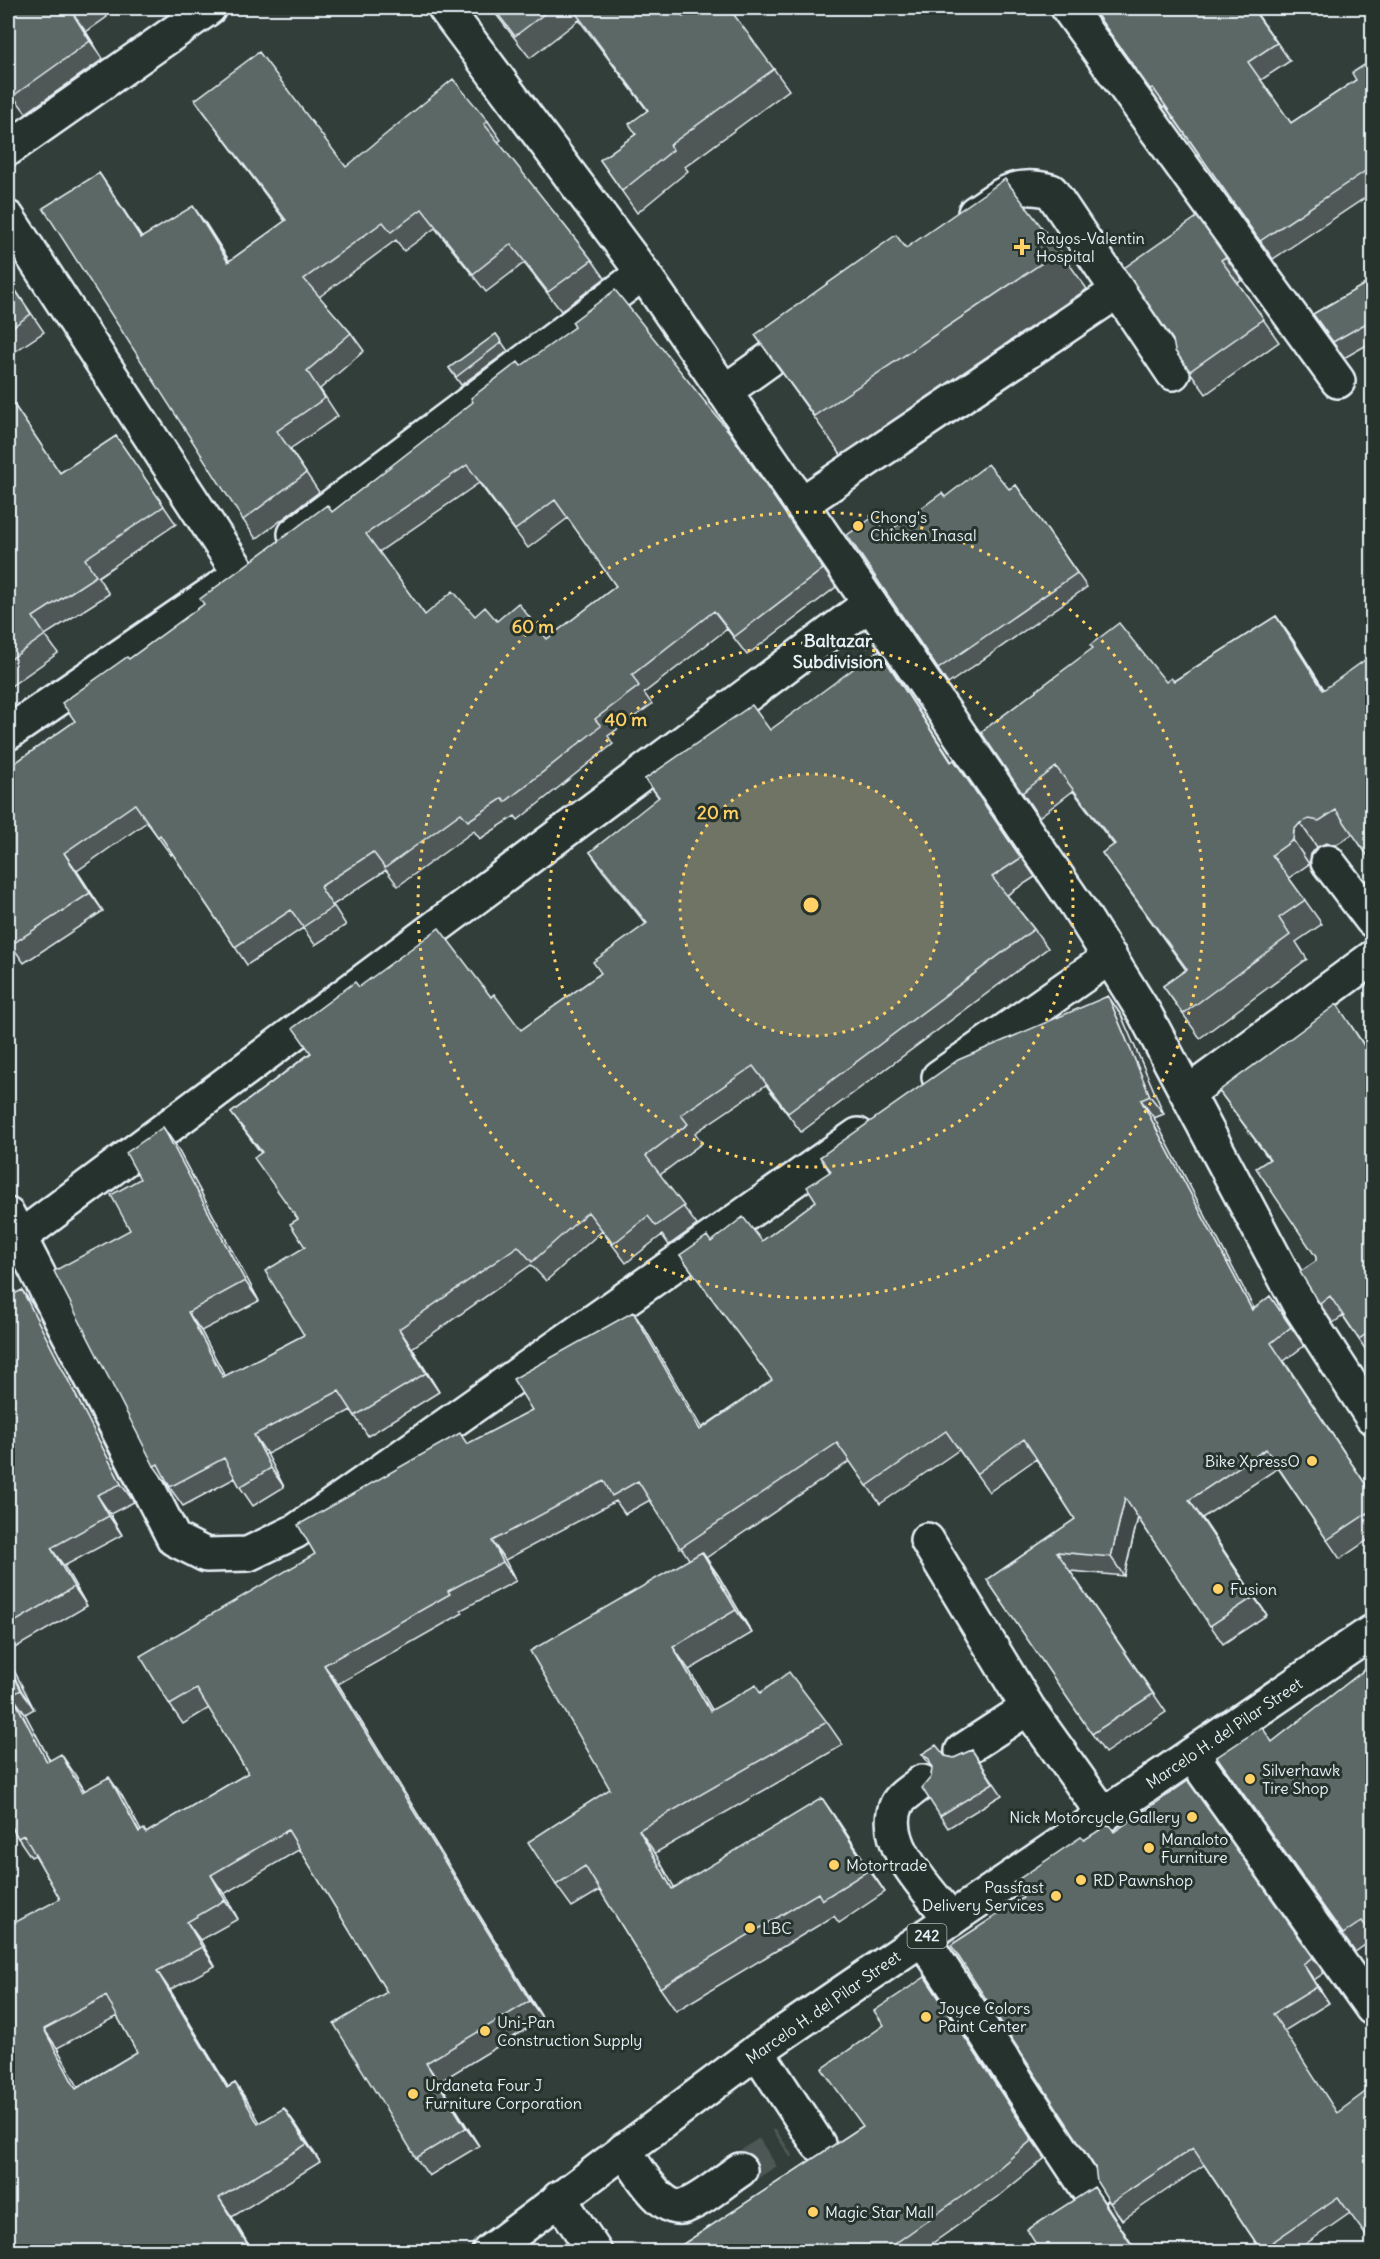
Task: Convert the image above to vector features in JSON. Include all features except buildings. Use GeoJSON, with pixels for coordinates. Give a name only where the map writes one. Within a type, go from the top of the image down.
{"type":"FeatureCollection","features":[{"type":"Feature","properties":{"kind":"street"},"geometry":{"type":"LineString","coordinates":[[8,149],[209,8]]}},
{"type":"Feature","properties":{"kind":"street"},"geometry":{"type":"LineString","coordinates":[[445,8],[643,273],[1110,957],[1188,1093],[1300,1306],[1372,1417]]}},
{"type":"Feature","properties":{"kind":"street"},"geometry":{"type":"LineString","coordinates":[[1068,8],[1338,381]]}},
{"type":"Feature","properties":{"kind":"street"},"geometry":{"type":"LineString","coordinates":[[953,229],[1000,195],[1029,185],[1051,191],[1173,373]]}},
{"type":"Feature","properties":{"kind":"street"},"geometry":{"type":"LineString","coordinates":[[8,218],[240,574]]}},
{"type":"Feature","properties":{"kind":"street"},"geometry":{"type":"LineString","coordinates":[[8,734],[240,574],[643,273]]}},
{"type":"Feature","properties":{"kind":"street"},"geometry":{"type":"LineString","coordinates":[[801,504],[1118,291]]}},
{"type":"Feature","properties":{"kind":"street"},"geometry":{"type":"LineString","coordinates":[[724,392],[829,317]]}},
{"type":"Feature","properties":{"kind":"street"},"geometry":{"type":"LineString","coordinates":[[869,604],[13,1226],[174,1539],[206,1555],[248,1554],[296,1531],[887,1114]]}},
{"type":"Feature","properties":{"kind":"street"},"geometry":{"type":"LineString","coordinates":[[1328,862],[1372,920]]}},
{"type":"Feature","properties":{"kind":"street"},"geometry":{"type":"LineString","coordinates":[[916,1094],[1110,957]]}},
{"type":"Feature","properties":{"kind":"street"},"geometry":{"type":"LineString","coordinates":[[1188,1093],[1372,958]]}},
{"type":"Feature","properties":{"kind":"street"},"geometry":{"type":"LineString","coordinates":[[927,1540],[1028,1708],[1104,1815]]}},
{"type":"Feature","properties":{"kind":"street","name":"Marcelo H. del Pilar Street"},"geometry":{"type":"LineString","coordinates":[[490,2251],[757,2051],[1372,1632]]}},
{"type":"Feature","properties":{"kind":"street"},"geometry":{"type":"LineString","coordinates":[[962,1751],[1028,1708]]}},
{"type":"Feature","properties":{"kind":"street"},"geometry":{"type":"LineString","coordinates":[[1192,1755],[1372,2008]]}},
{"type":"Feature","properties":{"kind":"street"},"geometry":{"type":"LineString","coordinates":[[922,1782],[898,1802],[893,1824],[897,1848],[951,1919]]}},
{"type":"Feature","properties":{"kind":"street"},"geometry":{"type":"LineString","coordinates":[[923,1939],[1091,2194]]}},
{"type":"Feature","properties":{"kind":"street"},"geometry":{"type":"LineString","coordinates":[[757,2051],[803,2138]]}},
{"type":"Feature","properties":{"kind":"street"},"geometry":{"type":"LineString","coordinates":[[624,2150],[660,2200],[671,2207],[684,2207],[740,2170]]}},
{"type":"Feature","properties":{"kind":"street"},"geometry":{"type":"LineString","coordinates":[[559,2198],[595,2252]]}},
{"type":"Feature","properties":{"kind":"tunnel"},"geometry":{"type":"LineString","coordinates":[[740,2170],[784,2142]]}},
{"type":"Feature","properties":{"kind":"place","name":"Rayos-Valentin Hospital"},"geometry":{"type":"Point","coordinates":[1022,247]}},
{"type":"Feature","properties":{"kind":"place","name":"Chong's Chicken Inasal"},"geometry":{"type":"Point","coordinates":[858,526]}},
{"type":"Feature","properties":{"kind":"place","name":"Bike XpressO"},"geometry":{"type":"Point","coordinates":[1312,1461]}},
{"type":"Feature","properties":{"kind":"place","name":"Fusion"},"geometry":{"type":"Point","coordinates":[1218,1589]}},
{"type":"Feature","properties":{"kind":"place","name":"Silverhawk Tire Shop"},"geometry":{"type":"Point","coordinates":[1250,1779]}},
{"type":"Feature","properties":{"kind":"place","name":"Nick Motorcycle Gallery"},"geometry":{"type":"Point","coordinates":[1192,1817]}},
{"type":"Feature","properties":{"kind":"place","name":"Manaloto Furniture"},"geometry":{"type":"Point","coordinates":[1149,1848]}},
{"type":"Feature","properties":{"kind":"place","name":"Motortrade"},"geometry":{"type":"Point","coordinates":[834,1865]}},
{"type":"Feature","properties":{"kind":"place","name":"RD Pawnshop"},"geometry":{"type":"Point","coordinates":[1081,1880]}},
{"type":"Feature","properties":{"kind":"place","name":"Passfast Delivery Services"},"geometry":{"type":"Point","coordinates":[1056,1896]}},
{"type":"Feature","properties":{"kind":"place","name":"LBC"},"geometry":{"type":"Point","coordinates":[750,1928]}},
{"type":"Feature","properties":{"kind":"place","name":"Joyce Colors Paint Center"},"geometry":{"type":"Point","coordinates":[926,2017]}},
{"type":"Feature","properties":{"kind":"place","name":"Uni-Pan Construction Supply"},"geometry":{"type":"Point","coordinates":[485,2031]}},
{"type":"Feature","properties":{"kind":"place","name":"Urdaneta Four J Furniture Corporation"},"geometry":{"type":"Point","coordinates":[413,2094]}},
{"type":"Feature","properties":{"kind":"place","name":"Magic Star Mall"},"geometry":{"type":"Point","coordinates":[813,2212]}},
{"type":"Feature","properties":{"kind":"district","name":"Baltazar Subdivision"},"geometry":{"type":"Point","coordinates":[838,651]}}]}
